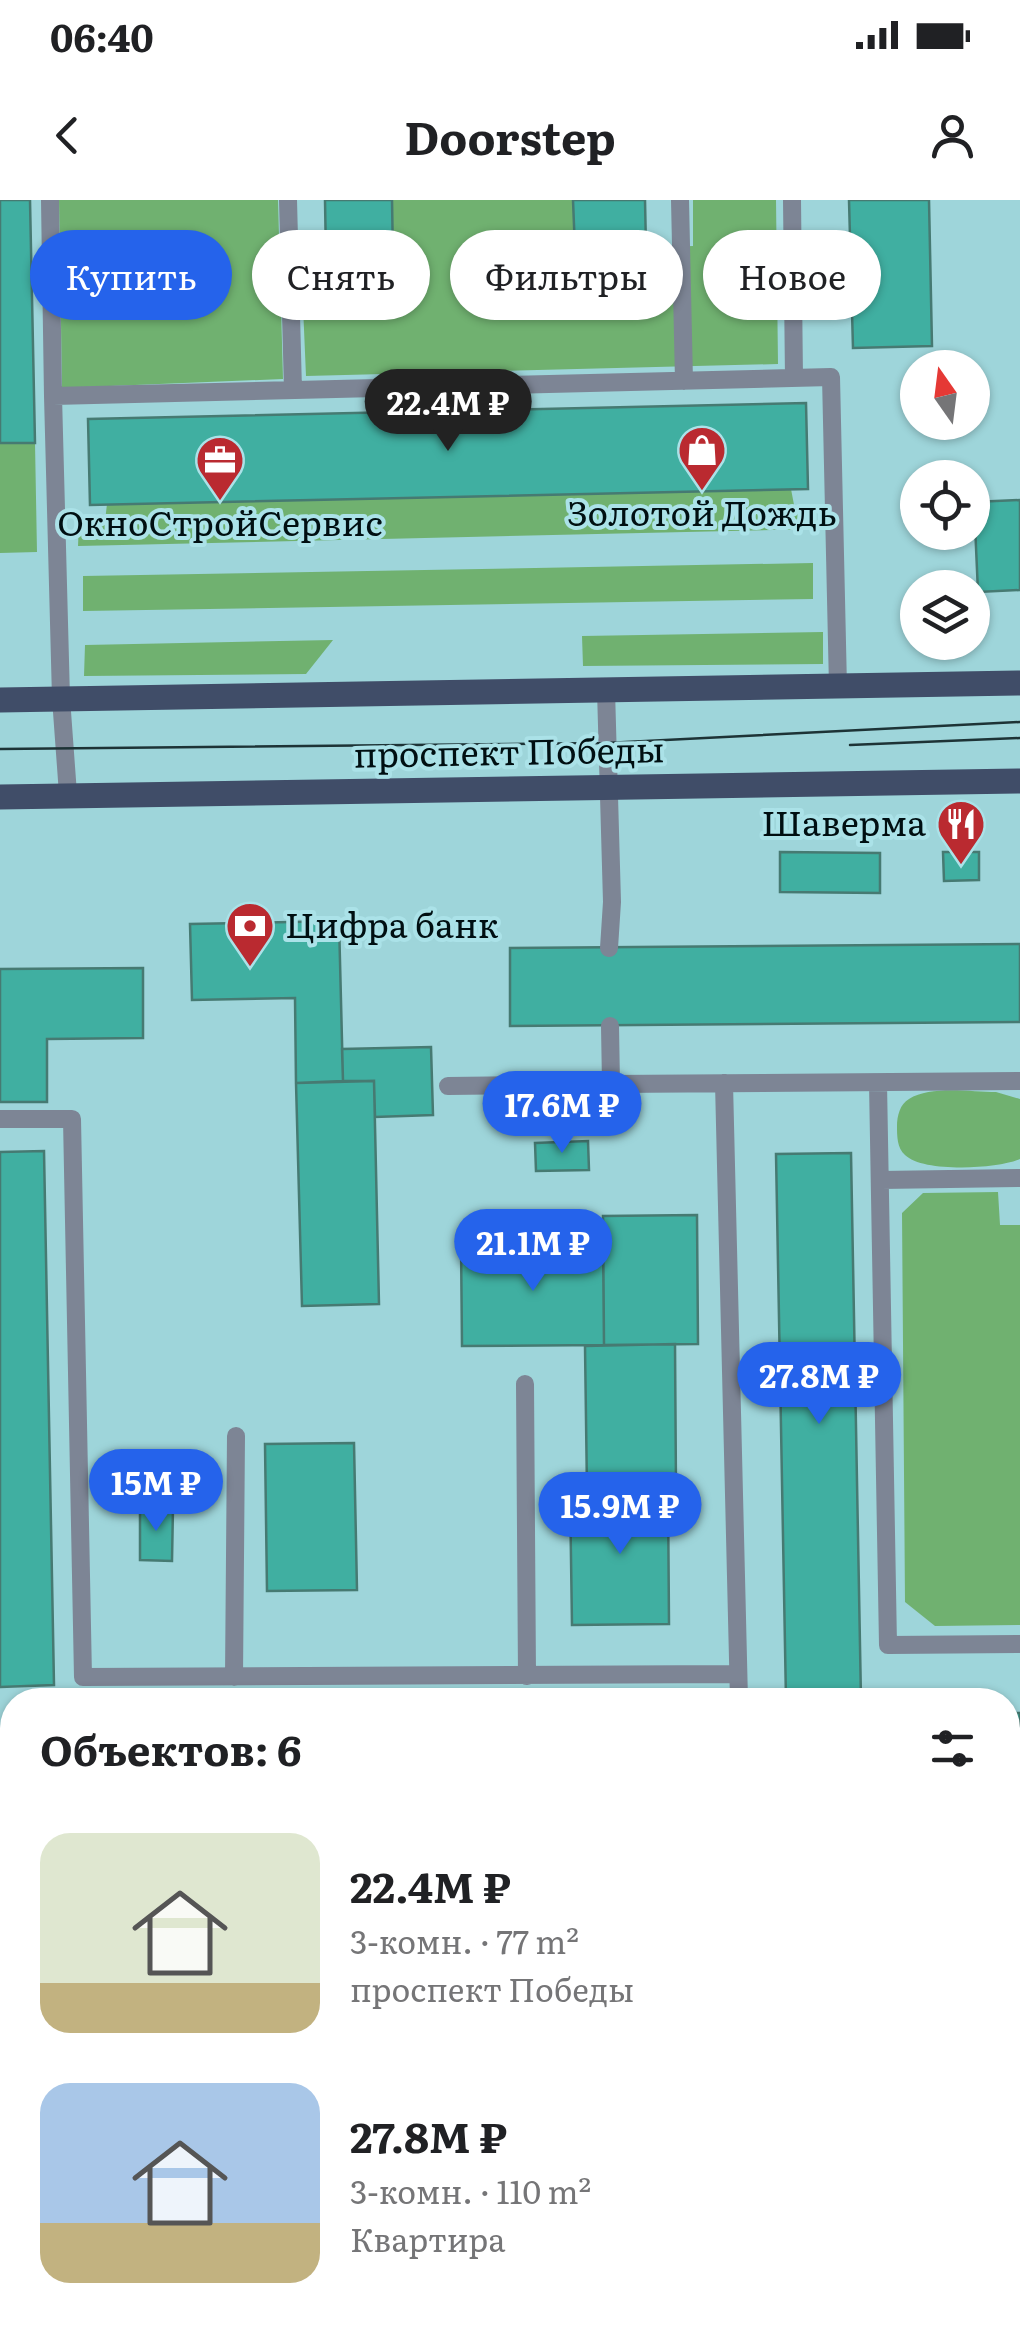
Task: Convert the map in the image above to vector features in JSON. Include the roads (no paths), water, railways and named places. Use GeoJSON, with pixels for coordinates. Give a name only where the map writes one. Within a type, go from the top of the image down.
{"type":"FeatureCollection","features":[{"type":"Feature","properties":{"kind":"main road","name":"проспект Победы"},"geometry":{"type":"LineString","coordinates":[[0,700],[1020,683]]}},
{"type":"Feature","properties":{"kind":"main road","name":"проспект Победы"},"geometry":{"type":"LineString","coordinates":[[0,796],[1020,781]]}},
{"type":"Feature","properties":{"kind":"lane"},"geometry":{"type":"LineString","coordinates":[[50,200],[61,698],[68,794]]}},
{"type":"Feature","properties":{"kind":"lane"},"geometry":{"type":"LineString","coordinates":[[288,200],[293,390]]}},
{"type":"Feature","properties":{"kind":"lane"},"geometry":{"type":"LineString","coordinates":[[680,200],[684,381]]}},
{"type":"Feature","properties":{"kind":"lane"},"geometry":{"type":"LineString","coordinates":[[792,200],[794,378]]}},
{"type":"Feature","properties":{"kind":"lane"},"geometry":{"type":"LineString","coordinates":[[54,396],[830,378],[838,687]]}},
{"type":"Feature","properties":{"kind":"lane"},"geometry":{"type":"LineString","coordinates":[[606,690],[612,902],[609,948]]}},
{"type":"Feature","properties":{"kind":"lane"},"geometry":{"type":"LineString","coordinates":[[610,1026],[611,1084]]}},
{"type":"Feature","properties":{"kind":"lane"},"geometry":{"type":"LineString","coordinates":[[448,1086],[1020,1081]]}},
{"type":"Feature","properties":{"kind":"lane"},"geometry":{"type":"LineString","coordinates":[[724,1083],[739,1688]]}},
{"type":"Feature","properties":{"kind":"lane"},"geometry":{"type":"LineString","coordinates":[[878,1083],[888,1645],[1020,1644]]}},
{"type":"Feature","properties":{"kind":"lane"},"geometry":{"type":"LineString","coordinates":[[0,1119],[72,1119],[84,1677],[738,1674]]}},
{"type":"Feature","properties":{"kind":"lane"},"geometry":{"type":"LineString","coordinates":[[881,1180],[1020,1178]]}},
{"type":"Feature","properties":{"kind":"lane"},"geometry":{"type":"LineString","coordinates":[[525,1384],[528,1676]]}},
{"type":"Feature","properties":{"kind":"lane"},"geometry":{"type":"LineString","coordinates":[[234,1678],[236,1436]]}},
{"type":"Feature","properties":{"kind":"tram line"},"geometry":{"type":"LineString","coordinates":[[0,749],[606,743],[1020,722]]}},
{"type":"Feature","properties":{"kind":"tram line"},"geometry":{"type":"LineString","coordinates":[[850,745],[1020,738]]}},
{"type":"Feature","properties":{"kind":"place","name":"Золотой Дождь"},"geometry":{"type":"Point","coordinates":[702,492]}},
{"type":"Feature","properties":{"kind":"place","name":"ОкноСтройСервис"},"geometry":{"type":"Point","coordinates":[220,502]}},
{"type":"Feature","properties":{"kind":"place","name":"Шаверма"},"geometry":{"type":"Point","coordinates":[961,866]}},
{"type":"Feature","properties":{"kind":"place","name":"Цифра банк"},"geometry":{"type":"Point","coordinates":[250,968]}}]}
